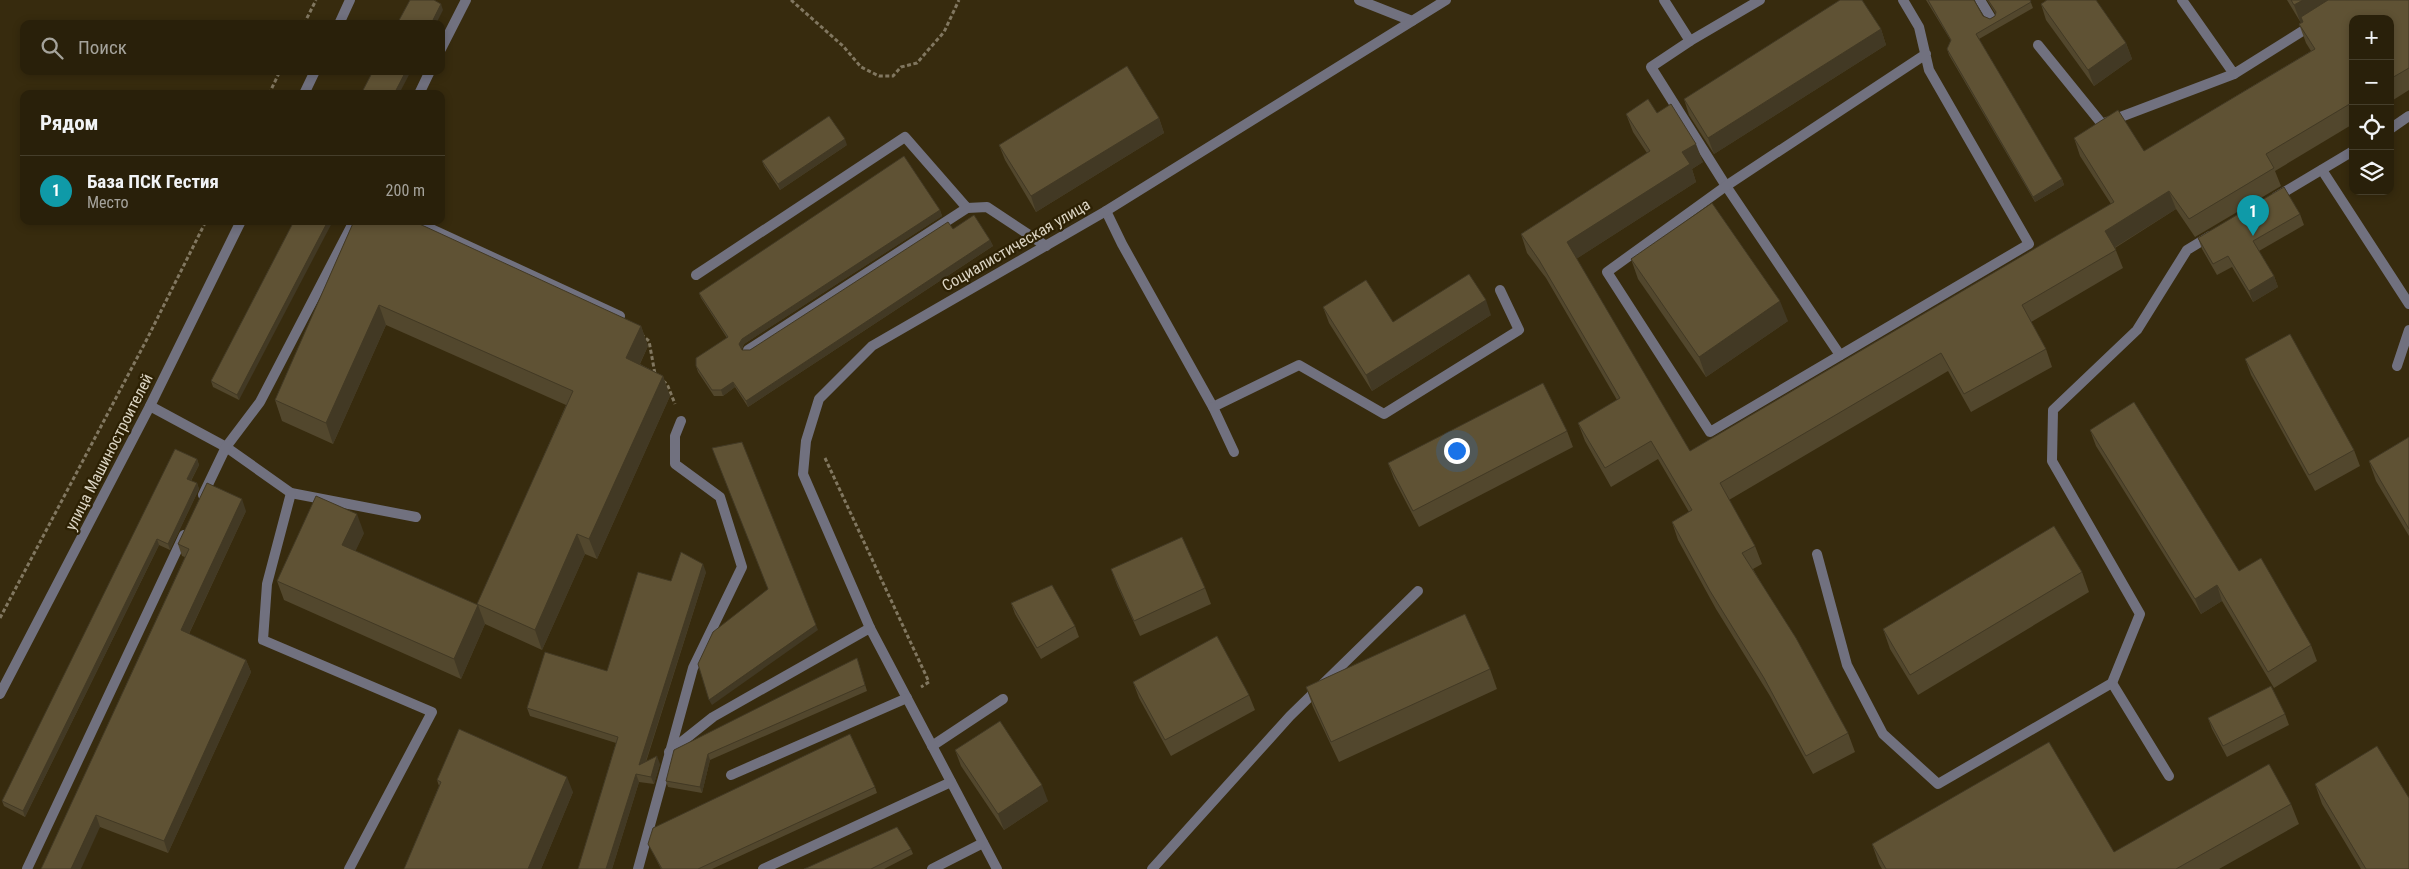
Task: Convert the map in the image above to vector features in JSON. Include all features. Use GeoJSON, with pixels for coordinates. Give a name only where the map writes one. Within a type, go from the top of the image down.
{"type":"FeatureCollection","features":[{"type":"Feature","properties":{"kind":"street"},"geometry":{"type":"LineString","coordinates":[[340,20],[350,0]]}},
{"type":"Feature","properties":{"kind":"street"},"geometry":{"type":"LineString","coordinates":[[445,41],[466,0]]}},
{"type":"Feature","properties":{"kind":"street"},"geometry":{"type":"LineString","coordinates":[[1359,0],[1412,21]]}},
{"type":"Feature","properties":{"kind":"street","name":"Социалистическая улица"},"geometry":{"type":"LineString","coordinates":[[997,869],[870,628],[803,474],[806,441],[818,399],[872,346],[1106,210],[1446,0]]}},
{"type":"Feature","properties":{"kind":"street"},"geometry":{"type":"LineString","coordinates":[[1664,0],[1690,41]]}},
{"type":"Feature","properties":{"kind":"street"},"geometry":{"type":"LineString","coordinates":[[1760,0],[1690,41],[1651,67],[1726,186],[1840,355]]}},
{"type":"Feature","properties":{"kind":"street"},"geometry":{"type":"LineString","coordinates":[[1903,0],[1919,26],[1926,54],[1930,70],[2029,244],[1710,432],[1608,272],[1726,186],[1926,54]]}},
{"type":"Feature","properties":{"kind":"street"},"geometry":{"type":"LineString","coordinates":[[1980,0],[1991,18]]}},
{"type":"Feature","properties":{"kind":"street"},"geometry":{"type":"LineString","coordinates":[[2182,0],[2234,74]]}},
{"type":"Feature","properties":{"kind":"street"},"geometry":{"type":"LineString","coordinates":[[2038,45],[2102,124],[2234,74],[2318,21]]}},
{"type":"Feature","properties":{"kind":"street"},"geometry":{"type":"LineString","coordinates":[[306,90],[313,75]]}},
{"type":"Feature","properties":{"kind":"street"},"geometry":{"type":"LineString","coordinates":[[421,90],[428,75]]}},
{"type":"Feature","properties":{"kind":"street"},"geometry":{"type":"LineString","coordinates":[[2394,125],[2409,116]]}},
{"type":"Feature","properties":{"kind":"street"},"geometry":{"type":"LineString","coordinates":[[696,275],[905,136],[967,208]]}},
{"type":"Feature","properties":{"kind":"street"},"geometry":{"type":"LineString","coordinates":[[2270,201],[2349,153]]}},
{"type":"Feature","properties":{"kind":"street"},"geometry":{"type":"LineString","coordinates":[[2322,170],[2409,304]]}},
{"type":"Feature","properties":{"kind":"street"},"geometry":{"type":"LineString","coordinates":[[748,350],[967,208],[987,207],[1046,246]]}},
{"type":"Feature","properties":{"kind":"street"},"geometry":{"type":"LineString","coordinates":[[1106,210],[1122,244],[1213,408],[1234,452]]}},
{"type":"Feature","properties":{"kind":"street","name":"улица Машиностроителей"},"geometry":{"type":"LineString","coordinates":[[0,694],[150,406],[239,225]]}},
{"type":"Feature","properties":{"kind":"street"},"geometry":{"type":"LineString","coordinates":[[201,501],[226,447],[260,402],[352,225]]}},
{"type":"Feature","properties":{"kind":"street"},"geometry":{"type":"LineString","coordinates":[[423,225],[620,316]]}},
{"type":"Feature","properties":{"kind":"street"},"geometry":{"type":"LineString","coordinates":[[1817,554],[1847,665],[1883,734],[1938,784],[2112,683],[2140,614],[2052,461],[2053,410],[2137,330],[2187,250],[2220,230]]}},
{"type":"Feature","properties":{"kind":"street"},"geometry":{"type":"LineString","coordinates":[[1213,408],[1299,365],[1384,414],[1519,330],[1500,290]]}},
{"type":"Feature","properties":{"kind":"street"},"geometry":{"type":"LineString","coordinates":[[2397,366],[2409,330]]}},
{"type":"Feature","properties":{"kind":"street"},"geometry":{"type":"LineString","coordinates":[[150,406],[226,447],[291,493],[416,517]]}},
{"type":"Feature","properties":{"kind":"street"},"geometry":{"type":"LineString","coordinates":[[638,869],[693,668],[742,567],[720,497],[674,464],[675,436],[681,421]]}},
{"type":"Feature","properties":{"kind":"street"},"geometry":{"type":"LineString","coordinates":[[291,493],[267,584],[264,640],[432,712],[348,869]]}},
{"type":"Feature","properties":{"kind":"street"},"geometry":{"type":"LineString","coordinates":[[27,869],[188,528]]}},
{"type":"Feature","properties":{"kind":"street"},"geometry":{"type":"LineString","coordinates":[[1152,869],[1290,716],[1418,591]]}},
{"type":"Feature","properties":{"kind":"street"},"geometry":{"type":"LineString","coordinates":[[669,752],[713,717],[870,628]]}},
{"type":"Feature","properties":{"kind":"street"},"geometry":{"type":"LineString","coordinates":[[2112,683],[2169,776]]}},
{"type":"Feature","properties":{"kind":"street"},"geometry":{"type":"LineString","coordinates":[[731,774],[907,698]]}},
{"type":"Feature","properties":{"kind":"street"},"geometry":{"type":"LineString","coordinates":[[932,746],[1003,699]]}},
{"type":"Feature","properties":{"kind":"street"},"geometry":{"type":"LineString","coordinates":[[763,869],[951,782]]}},
{"type":"Feature","properties":{"kind":"street"},"geometry":{"type":"LineString","coordinates":[[932,869],[983,843]]}},
{"type":"Feature","properties":{"kind":"path"},"geometry":{"type":"LineString","coordinates":[[306,20],[316,0]]}},
{"type":"Feature","properties":{"kind":"path"},"geometry":{"type":"LineString","coordinates":[[790,0],[843,46],[861,68],[879,76],[893,76],[901,67],[917,63],[944,32],[959,0]]}},
{"type":"Feature","properties":{"kind":"path"},"geometry":{"type":"LineString","coordinates":[[271,90],[278,75]]}},
{"type":"Feature","properties":{"kind":"path"},"geometry":{"type":"LineString","coordinates":[[0,618],[147,339],[204,225]]}},
{"type":"Feature","properties":{"kind":"path"},"geometry":{"type":"LineString","coordinates":[[620,316],[649,341],[655,374],[667,384],[681,421]]}},
{"type":"Feature","properties":{"kind":"path"},"geometry":{"type":"LineString","coordinates":[[823,454],[929,682],[907,698]]}},
{"type":"Feature","properties":{"kind":"building"},"geometry":{"type":"Polygon","coordinates":[[[410,0],[434,0],[441,4],[433,20],[399,20],[410,0]]]}},
{"type":"Feature","properties":{"kind":"building"},"geometry":{"type":"Polygon","coordinates":[[[1840,0],[1862,0],[1881,29],[1708,138],[1684,99],[1840,0]]]}},
{"type":"Feature","properties":{"kind":"building"},"geometry":{"type":"Polygon","coordinates":[[[1928,0],[1974,0],[1983,16],[1990,19],[1995,16],[1996,12],[1988,0],[2030,0],[2031,2],[1976,34],[2062,179],[2033,197],[1947,49],[1951,40],[1928,0]]]}},
{"type":"Feature","properties":{"kind":"building"},"geometry":{"type":"Polygon","coordinates":[[[2047,0],[2096,0],[2126,43],[2088,70],[2041,4],[2047,0]]]}},
{"type":"Feature","properties":{"kind":"building"},"geometry":{"type":"Polygon","coordinates":[[[2291,0],[2303,0],[2294,5],[2291,0]]]}},
{"type":"Feature","properties":{"kind":"building"},"geometry":{"type":"Polygon","coordinates":[[[2328,0],[2409,0],[2409,68],[2394,77],[2394,15],[2349,15],[2349,104],[2266,154],[2274,168],[2189,219],[2169,191],[2105,231],[2116,250],[2022,305],[2046,349],[1964,394],[1941,353],[1720,483],[1755,546],[1742,553],[1796,638],[1848,733],[1806,756],[1764,678],[1710,591],[1672,522],[1692,510],[1651,441],[1605,468],[1578,423],[1620,398],[1539,260],[1521,234],[1650,151],[1626,114],[1648,99],[1657,113],[1671,104],[1696,144],[1682,152],[1690,164],[1567,242],[1690,451],[2114,202],[2074,138],[2118,110],[2144,151],[2315,49],[2299,24],[2303,22],[2301,17],[2328,0]]]}},
{"type":"Feature","properties":{"kind":"building"},"geometry":{"type":"Polygon","coordinates":[[[1127,66],[1159,118],[1031,196],[999,145],[1127,66]]]}},
{"type":"Feature","properties":{"kind":"building"},"geometry":{"type":"Polygon","coordinates":[[[371,75],[404,75],[396,90],[363,90],[371,75]]]}},
{"type":"Feature","properties":{"kind":"building"},"geometry":{"type":"Polygon","coordinates":[[[829,116],[845,139],[778,184],[762,161],[829,116]]]}},
{"type":"Feature","properties":{"kind":"building"},"geometry":{"type":"Polygon","coordinates":[[[904,156],[940,210],[742,339],[739,344],[742,350],[750,350],[948,222],[953,229],[974,215],[990,240],[746,401],[733,382],[721,390],[712,390],[696,366],[696,358],[728,337],[699,293],[904,156]]]}},
{"type":"Feature","properties":{"kind":"building"},"geometry":{"type":"Polygon","coordinates":[[[2284,187],[2300,214],[2253,241],[2274,276],[2249,291],[2228,256],[2213,264],[2198,238],[2284,187]]]}},
{"type":"Feature","properties":{"kind":"building"},"geometry":{"type":"Polygon","coordinates":[[[1712,203],[1780,301],[1699,357],[1631,259],[1712,203]]]}},
{"type":"Feature","properties":{"kind":"building"},"geometry":{"type":"Polygon","coordinates":[[[292,225],[326,225],[237,395],[211,381],[292,225]]]}},
{"type":"Feature","properties":{"kind":"building"},"geometry":{"type":"Polygon","coordinates":[[[352,225],[422,225],[641,326],[626,358],[663,376],[589,539],[577,534],[535,630],[477,604],[573,391],[379,305],[326,423],[275,400],[352,225]]]}},
{"type":"Feature","properties":{"kind":"building"},"geometry":{"type":"Polygon","coordinates":[[[1469,274],[1486,300],[1366,375],[1323,307],[1366,280],[1393,322],[1469,274]]]}},
{"type":"Feature","properties":{"kind":"building"},"geometry":{"type":"Polygon","coordinates":[[[2290,334],[2354,450],[2309,475],[2245,359],[2290,334]]]}},
{"type":"Feature","properties":{"kind":"building"},"geometry":{"type":"Polygon","coordinates":[[[1543,383],[1567,431],[1413,511],[1388,463],[1543,383]]]}},
{"type":"Feature","properties":{"kind":"building"},"geometry":{"type":"Polygon","coordinates":[[[2134,402],[2239,571],[2261,558],[2311,645],[2268,672],[2217,585],[2195,599],[2090,430],[2134,402]]]}},
{"type":"Feature","properties":{"kind":"building"},"geometry":{"type":"Polygon","coordinates":[[[2409,437],[2409,529],[2369,461],[2409,437]]]}},
{"type":"Feature","properties":{"kind":"building"},"geometry":{"type":"Polygon","coordinates":[[[742,442],[816,625],[709,700],[698,664],[713,632],[768,589],[712,448],[742,442]]]}},
{"type":"Feature","properties":{"kind":"building"},"geometry":{"type":"Polygon","coordinates":[[[175,449],[197,459],[187,479],[197,483],[168,544],[157,539],[23,811],[2,801],[175,449]]]}},
{"type":"Feature","properties":{"kind":"building"},"geometry":{"type":"Polygon","coordinates":[[[207,483],[242,499],[181,630],[246,660],[164,841],[96,815],[71,869],[41,869],[189,549],[178,544],[207,483]]]}},
{"type":"Feature","properties":{"kind":"building"},"geometry":{"type":"Polygon","coordinates":[[[316,496],[357,514],[342,545],[478,605],[454,659],[277,581],[316,496]]]}},
{"type":"Feature","properties":{"kind":"building"},"geometry":{"type":"Polygon","coordinates":[[[2054,526],[2082,572],[1910,675],[1883,629],[2054,526]]]}},
{"type":"Feature","properties":{"kind":"building"},"geometry":{"type":"Polygon","coordinates":[[[1182,537],[1205,588],[1134,621],[1111,569],[1182,537]]]}},
{"type":"Feature","properties":{"kind":"building"},"geometry":{"type":"Polygon","coordinates":[[[681,552],[703,564],[639,765],[657,756],[651,777],[636,774],[606,869],[578,869],[618,737],[527,708],[545,652],[607,671],[638,572],[671,581],[681,552]]]}},
{"type":"Feature","properties":{"kind":"building"},"geometry":{"type":"Polygon","coordinates":[[[1052,585],[1075,626],[1037,648],[1011,603],[1052,585]]]}},
{"type":"Feature","properties":{"kind":"building"},"geometry":{"type":"Polygon","coordinates":[[[1465,614],[1490,669],[1331,742],[1306,687],[1465,614]]]}},
{"type":"Feature","properties":{"kind":"building"},"geometry":{"type":"Polygon","coordinates":[[[1217,636],[1249,695],[1165,740],[1133,682],[1217,636]]]}},
{"type":"Feature","properties":{"kind":"building"},"geometry":{"type":"Polygon","coordinates":[[[857,658],[865,685],[708,754],[700,787],[666,781],[674,750],[857,658]]]}},
{"type":"Feature","properties":{"kind":"building"},"geometry":{"type":"Polygon","coordinates":[[[2271,686],[2285,714],[2223,746],[2208,718],[2271,686]]]}},
{"type":"Feature","properties":{"kind":"building"},"geometry":{"type":"Polygon","coordinates":[[[1000,721],[1042,785],[998,814],[955,750],[1000,721]]]}},
{"type":"Feature","properties":{"kind":"building"},"geometry":{"type":"Polygon","coordinates":[[[459,729],[567,777],[528,869],[404,869],[441,782],[437,780],[459,729]]]}},
{"type":"Feature","properties":{"kind":"building"},"geometry":{"type":"Polygon","coordinates":[[[850,734],[875,787],[698,869],[662,869],[648,844],[653,828],[850,734]]]}},
{"type":"Feature","properties":{"kind":"building"},"geometry":{"type":"Polygon","coordinates":[[[2049,742],[2114,852],[2269,764],[2291,804],[2176,869],[1886,869],[1872,844],[2049,742]]]}},
{"type":"Feature","properties":{"kind":"building"},"geometry":{"type":"Polygon","coordinates":[[[2377,746],[2409,798],[2409,869],[2366,869],[2315,784],[2377,746]]]}},
{"type":"Feature","properties":{"kind":"building"},"geometry":{"type":"Polygon","coordinates":[[[897,827],[911,849],[871,869],[804,869],[897,827]]]}},
{"type":"Feature","properties":{"kind":"place","name":"База ПСК Гестия"},"geometry":{"type":"Point","coordinates":[2253,236]}}]}
